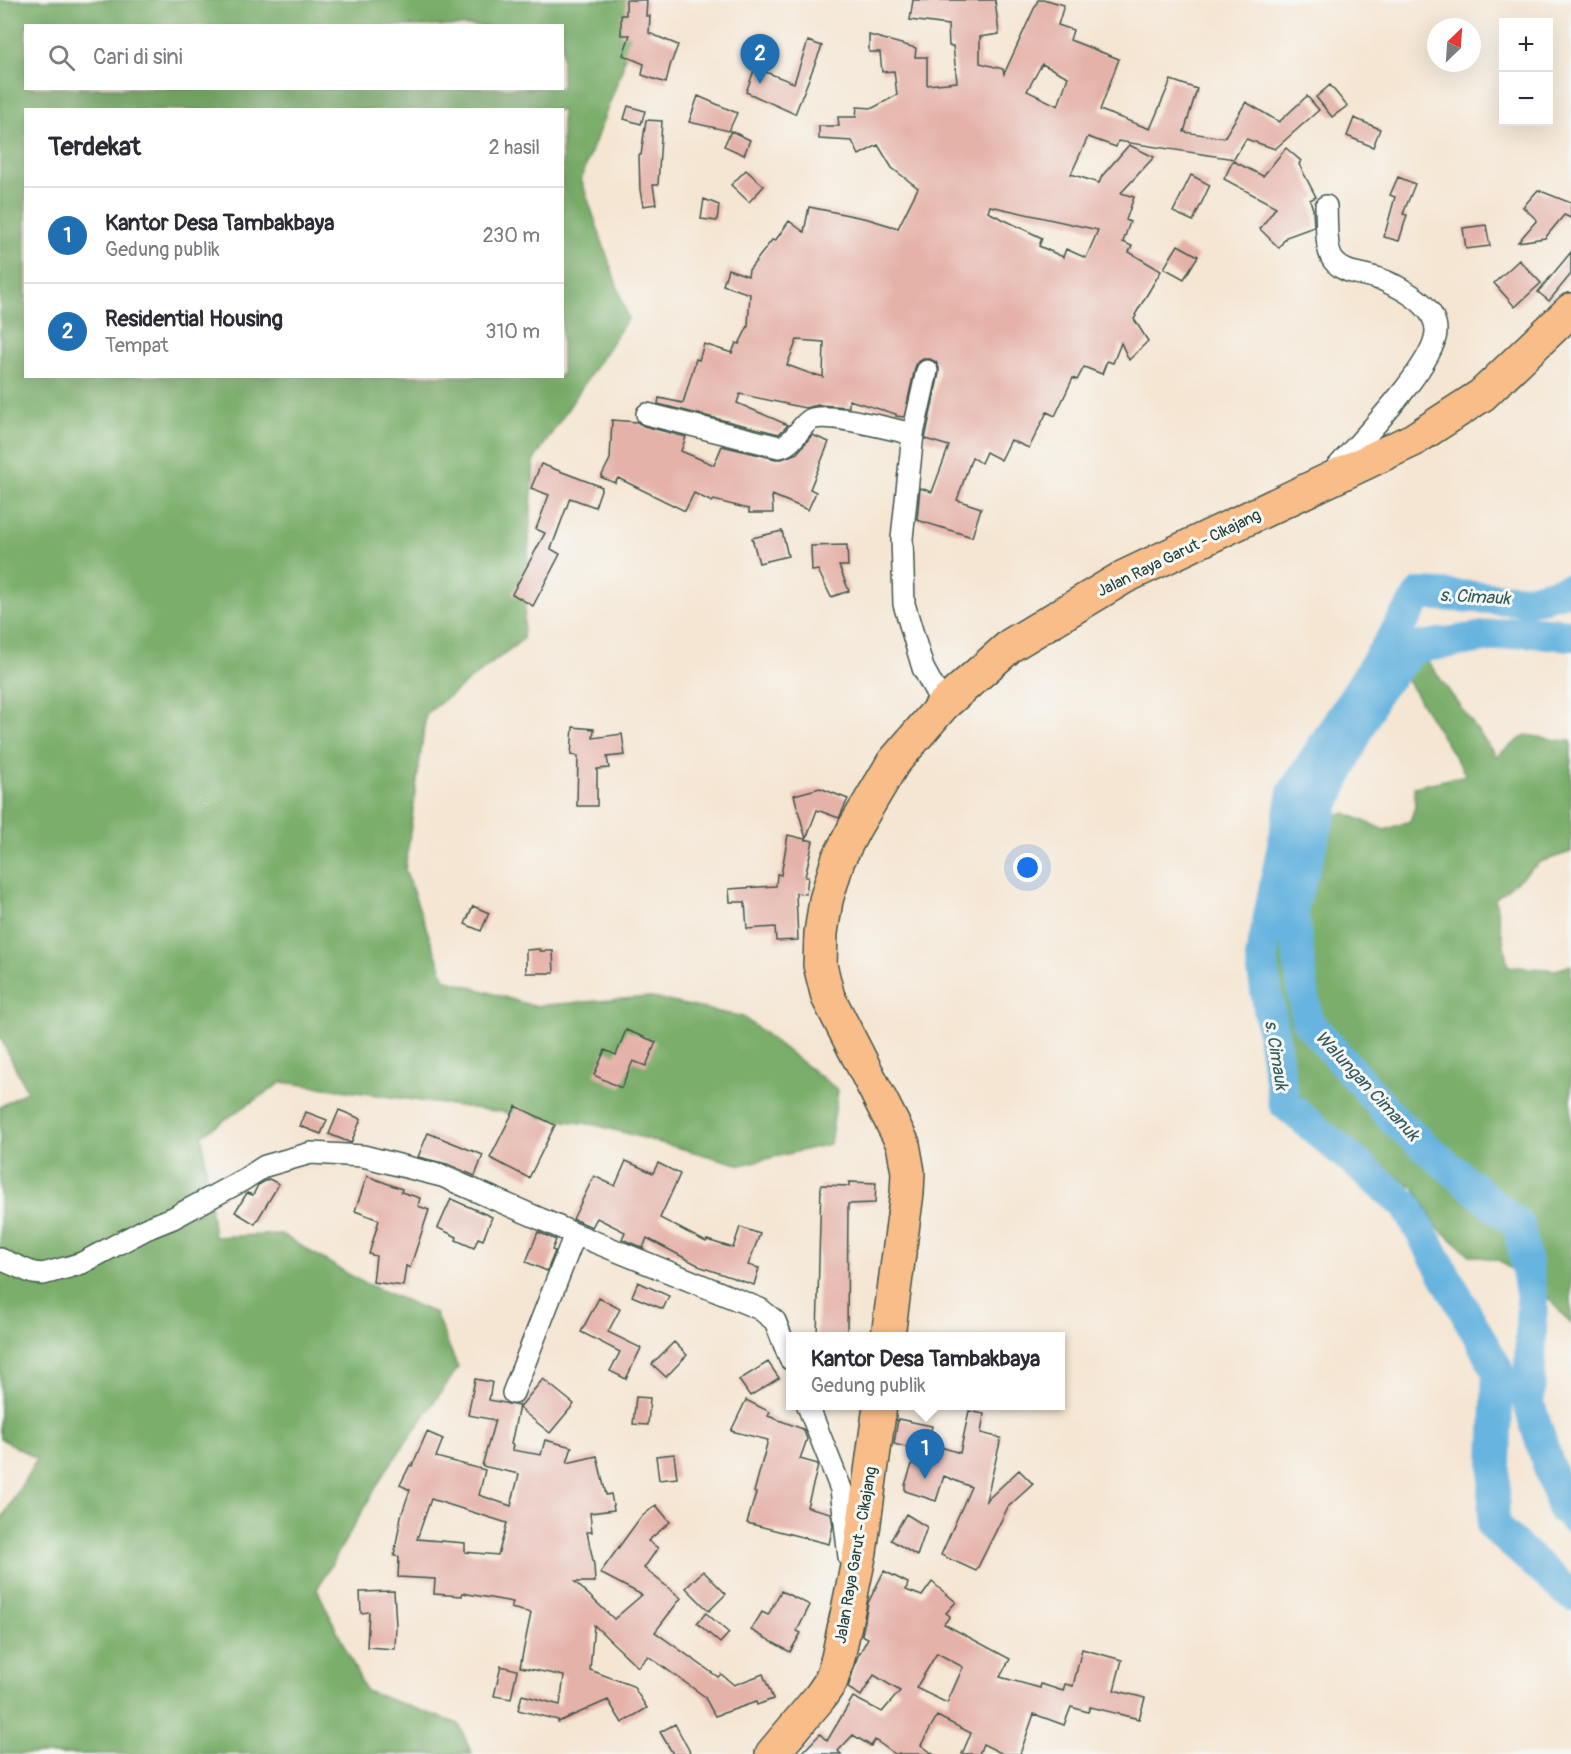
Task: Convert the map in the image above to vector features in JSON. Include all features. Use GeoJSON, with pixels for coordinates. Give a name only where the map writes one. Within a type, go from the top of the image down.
{"type":"FeatureCollection","features":[{"type":"Feature","properties":{"kind":"main road","name":"Jalan Raya Garut - Cikajang"},"geometry":{"type":"LineString","coordinates":[[889,1332],[908,1193],[908,1172],[903,1144],[828,997],[820,965],[821,933],[826,900],[838,860],[893,763],[943,705],[1011,645],[1124,577],[1413,440],[1482,395],[1571,310]]}},
{"type":"Feature","properties":{"kind":"main road","name":"Jalan Raya Garut - Cikajang"},"geometry":{"type":"LineString","coordinates":[[772,1754],[831,1681],[851,1601],[860,1552],[879,1410]]}},
{"type":"Feature","properties":{"kind":"street"},"geometry":{"type":"LineString","coordinates":[[1323,483],[1408,386],[1428,358],[1436,332],[1428,310],[1411,294],[1378,278],[1348,271],[1334,261],[1329,250],[1326,206]]}},
{"type":"Feature","properties":{"kind":"street"},"geometry":{"type":"LineString","coordinates":[[927,371],[913,434],[902,538],[904,604],[923,668],[943,705]]}},
{"type":"Feature","properties":{"kind":"street"},"geometry":{"type":"LineString","coordinates":[[647,414],[779,447],[789,442],[810,420],[820,417],[913,434]]}},
{"type":"Feature","properties":{"kind":"street"},"geometry":{"type":"LineString","coordinates":[[0,1259],[33,1273],[42,1274],[75,1265],[173,1218],[265,1166],[311,1153],[363,1156],[442,1176],[575,1234],[759,1309],[775,1321],[786,1349]]}},
{"type":"Feature","properties":{"kind":"street"},"geometry":{"type":"LineString","coordinates":[[513,1393],[575,1234]]}},
{"type":"Feature","properties":{"kind":"street"},"geometry":{"type":"LineString","coordinates":[[810,1410],[842,1489],[851,1601]]}},
{"type":"Feature","properties":{"kind":"green space"},"geometry":{"type":"Polygon","coordinates":[[[0,0],[637,0],[622,70],[581,179],[628,318],[534,460],[523,639],[426,714],[405,870],[445,979],[533,1006],[648,997],[743,1017],[838,1090],[830,1144],[741,1165],[596,1125],[282,1082],[202,1135],[214,1237],[281,1234],[360,1281],[435,1313],[458,1368],[385,1472],[317,1589],[366,1691],[459,1724],[472,1754],[0,1754],[0,1522],[37,1459],[0,1438],[0,1107],[27,1091],[0,1037],[0,0]]]}},
{"type":"Feature","properties":{"kind":"green space"},"geometry":{"type":"Polygon","coordinates":[[[1423,655],[1496,756],[1526,735],[1571,740],[1571,852],[1540,862],[1495,899],[1508,966],[1556,970],[1571,965],[1571,1324],[1541,1290],[1498,1260],[1470,1255],[1438,1228],[1414,1187],[1358,1155],[1292,1088],[1273,965],[1288,886],[1306,820],[1345,813],[1385,830],[1410,821],[1415,807],[1414,787],[1466,775],[1405,677],[1423,655]]]}},
{"type":"Feature","properties":{"kind":"building"},"geometry":{"type":"Polygon","coordinates":[[[626,0],[647,0],[646,16],[650,16],[649,33],[678,45],[666,83],[642,75],[644,64],[623,55],[630,35],[621,35],[621,15],[626,15],[626,0]]]}},
{"type":"Feature","properties":{"kind":"building"},"geometry":{"type":"Polygon","coordinates":[[[913,0],[995,0],[999,34],[980,37],[980,63],[1003,69],[1004,74],[1038,0],[1064,5],[1058,25],[1073,30],[1070,40],[1119,59],[1100,110],[1150,129],[1171,80],[1197,89],[1184,132],[1224,138],[1246,102],[1279,122],[1307,96],[1319,110],[1275,149],[1246,139],[1234,159],[1118,141],[1116,147],[1088,137],[1071,174],[1099,183],[1102,176],[1129,145],[1154,157],[1121,193],[1134,197],[1126,220],[1130,222],[1123,242],[1132,246],[1129,252],[1161,271],[1134,319],[1148,341],[1129,360],[1121,343],[1113,363],[1107,361],[1102,374],[1084,367],[1077,380],[1073,378],[1055,416],[1047,412],[1029,448],[1011,440],[1001,460],[986,452],[981,463],[972,457],[957,500],[981,508],[972,537],[917,520],[920,488],[932,492],[949,446],[925,439],[939,373],[936,362],[930,359],[923,359],[917,363],[904,417],[849,400],[849,407],[818,405],[805,408],[740,394],[737,403],[788,425],[779,434],[658,404],[659,398],[683,403],[696,359],[699,360],[704,344],[732,353],[736,343],[739,344],[748,326],[750,294],[723,285],[728,269],[748,276],[749,270],[772,240],[775,241],[789,221],[804,232],[809,207],[868,219],[898,228],[918,188],[892,168],[878,145],[859,155],[852,141],[819,139],[819,126],[839,126],[838,117],[856,117],[857,107],[873,108],[897,95],[894,71],[882,72],[880,52],[869,52],[869,35],[916,48],[915,57],[927,57],[927,85],[957,82],[953,46],[949,46],[948,25],[910,20],[913,0]],[[1042,64],[1027,91],[1058,106],[1068,77],[1042,64]],[[990,206],[988,212],[1042,238],[1039,246],[1063,257],[1066,249],[1086,258],[1098,230],[990,206]],[[797,340],[787,365],[823,377],[824,342],[797,340]]]}},
{"type":"Feature","properties":{"kind":"building"},"geometry":{"type":"Polygon","coordinates":[[[808,41],[822,46],[795,114],[746,92],[755,68],[794,83],[808,41]]]}},
{"type":"Feature","properties":{"kind":"building"},"geometry":{"type":"Polygon","coordinates":[[[1330,85],[1347,106],[1332,117],[1316,97],[1330,85]]]}},
{"type":"Feature","properties":{"kind":"building"},"geometry":{"type":"Polygon","coordinates":[[[698,96],[737,113],[729,131],[689,122],[698,96]]]}},
{"type":"Feature","properties":{"kind":"building"},"geometry":{"type":"Polygon","coordinates":[[[628,106],[645,111],[641,124],[624,119],[628,106]]]}},
{"type":"Feature","properties":{"kind":"building"},"geometry":{"type":"Polygon","coordinates":[[[1354,118],[1380,129],[1373,147],[1347,136],[1354,118]]]}},
{"type":"Feature","properties":{"kind":"building"},"geometry":{"type":"Polygon","coordinates":[[[646,120],[662,121],[658,185],[653,185],[656,204],[643,206],[639,155],[641,155],[646,120]]]}},
{"type":"Feature","properties":{"kind":"building"},"geometry":{"type":"Polygon","coordinates":[[[731,131],[750,140],[744,155],[724,146],[731,131]]]}},
{"type":"Feature","properties":{"kind":"building"},"geometry":{"type":"Polygon","coordinates":[[[1286,148],[1301,161],[1299,164],[1316,197],[1310,200],[1314,227],[1286,237],[1279,248],[1260,229],[1276,207],[1224,179],[1233,161],[1263,176],[1286,148]]]}},
{"type":"Feature","properties":{"kind":"building"},"geometry":{"type":"Polygon","coordinates":[[[746,170],[764,186],[749,202],[731,185],[746,170]]]}},
{"type":"Feature","properties":{"kind":"building"},"geometry":{"type":"Polygon","coordinates":[[[1191,175],[1210,185],[1193,221],[1173,212],[1191,175]]]}},
{"type":"Feature","properties":{"kind":"building"},"geometry":{"type":"Polygon","coordinates":[[[1398,177],[1415,184],[1403,214],[1407,215],[1399,241],[1384,237],[1395,197],[1390,195],[1398,177]]]}},
{"type":"Feature","properties":{"kind":"building"},"geometry":{"type":"Polygon","coordinates":[[[1538,190],[1571,203],[1571,218],[1564,215],[1545,238],[1518,242],[1537,220],[1523,207],[1538,190]]]}},
{"type":"Feature","properties":{"kind":"building"},"geometry":{"type":"Polygon","coordinates":[[[704,199],[719,205],[717,221],[701,219],[704,199]]]}},
{"type":"Feature","properties":{"kind":"building"},"geometry":{"type":"Polygon","coordinates":[[[1486,225],[1490,246],[1466,249],[1463,228],[1486,225]]]}},
{"type":"Feature","properties":{"kind":"building"},"geometry":{"type":"Polygon","coordinates":[[[1178,245],[1198,256],[1184,279],[1164,268],[1178,245]]]}},
{"type":"Feature","properties":{"kind":"building"},"geometry":{"type":"Polygon","coordinates":[[[1571,252],[1571,274],[1549,301],[1538,292],[1571,252]]]}},
{"type":"Feature","properties":{"kind":"building"},"geometry":{"type":"Polygon","coordinates":[[[1519,260],[1541,283],[1515,307],[1494,283],[1519,260]]]}},
{"type":"Feature","properties":{"kind":"building"},"geometry":{"type":"Polygon","coordinates":[[[612,420],[637,422],[686,437],[681,451],[714,465],[722,446],[782,459],[797,453],[812,435],[829,442],[810,489],[816,492],[808,510],[772,495],[773,513],[749,513],[749,509],[714,500],[712,502],[694,493],[685,511],[618,478],[615,483],[601,477],[610,459],[612,420]]]}},
{"type":"Feature","properties":{"kind":"building"},"geometry":{"type":"Polygon","coordinates":[[[541,464],[602,487],[595,507],[570,498],[551,549],[560,554],[533,606],[512,594],[545,533],[536,529],[549,495],[531,488],[541,464]]]}},
{"type":"Feature","properties":{"kind":"building"},"geometry":{"type":"Polygon","coordinates":[[[782,531],[788,556],[759,563],[752,538],[782,531]]]}},
{"type":"Feature","properties":{"kind":"building"},"geometry":{"type":"Polygon","coordinates":[[[847,545],[848,566],[839,566],[849,591],[831,597],[818,570],[812,571],[811,546],[847,545]]]}},
{"type":"Feature","properties":{"kind":"building"},"geometry":{"type":"Polygon","coordinates":[[[573,727],[594,729],[593,738],[622,734],[625,755],[607,757],[609,768],[597,769],[597,806],[577,806],[578,756],[571,755],[573,727]]]}},
{"type":"Feature","properties":{"kind":"building"},"geometry":{"type":"Polygon","coordinates":[[[820,788],[848,799],[839,818],[817,810],[806,839],[794,795],[820,788]]]}},
{"type":"Feature","properties":{"kind":"building"},"geometry":{"type":"Polygon","coordinates":[[[788,835],[813,841],[805,877],[808,877],[806,894],[796,893],[798,940],[776,941],[775,927],[747,929],[745,902],[730,902],[729,889],[776,886],[777,874],[781,875],[788,835]]]}},
{"type":"Feature","properties":{"kind":"building"},"geometry":{"type":"Polygon","coordinates":[[[473,906],[489,913],[481,931],[465,924],[473,906]]]}},
{"type":"Feature","properties":{"kind":"building"},"geometry":{"type":"Polygon","coordinates":[[[540,949],[540,951],[553,951],[554,973],[526,973],[526,950],[540,949]]]}},
{"type":"Feature","properties":{"kind":"building"},"geometry":{"type":"Polygon","coordinates":[[[626,1030],[656,1042],[646,1066],[633,1061],[621,1088],[594,1075],[605,1050],[616,1055],[626,1030]]]}},
{"type":"Feature","properties":{"kind":"building"},"geometry":{"type":"Polygon","coordinates":[[[516,1106],[555,1125],[529,1178],[490,1158],[516,1106]]]}},
{"type":"Feature","properties":{"kind":"building"},"geometry":{"type":"Polygon","coordinates":[[[339,1110],[361,1119],[351,1143],[329,1134],[339,1110]]]}},
{"type":"Feature","properties":{"kind":"building"},"geometry":{"type":"Polygon","coordinates":[[[306,1112],[327,1120],[321,1134],[300,1126],[306,1112]]]}},
{"type":"Feature","properties":{"kind":"building"},"geometry":{"type":"Polygon","coordinates":[[[428,1133],[483,1155],[475,1176],[447,1164],[418,1157],[428,1133]]]}},
{"type":"Feature","properties":{"kind":"building"},"geometry":{"type":"Polygon","coordinates":[[[626,1161],[653,1173],[658,1163],[680,1174],[660,1218],[706,1242],[707,1240],[733,1248],[740,1227],[760,1234],[748,1265],[759,1268],[754,1285],[698,1266],[647,1238],[643,1248],[622,1239],[625,1232],[597,1218],[592,1227],[573,1219],[594,1176],[615,1186],[626,1161]]]}},
{"type":"Feature","properties":{"kind":"building"},"geometry":{"type":"Polygon","coordinates":[[[367,1176],[420,1198],[418,1206],[429,1210],[410,1268],[406,1266],[403,1286],[373,1282],[376,1256],[369,1254],[379,1220],[355,1211],[367,1176]]]}},
{"type":"Feature","properties":{"kind":"building"},"geometry":{"type":"Polygon","coordinates":[[[269,1179],[279,1184],[255,1224],[235,1212],[247,1193],[253,1195],[258,1185],[269,1179]]]}},
{"type":"Feature","properties":{"kind":"building"},"geometry":{"type":"Polygon","coordinates":[[[849,1182],[876,1183],[875,1203],[848,1204],[847,1332],[817,1332],[821,1185],[849,1186],[849,1182]]]}},
{"type":"Feature","properties":{"kind":"building"},"geometry":{"type":"Polygon","coordinates":[[[451,1199],[492,1217],[483,1240],[478,1238],[474,1248],[438,1228],[451,1199]]]}},
{"type":"Feature","properties":{"kind":"building"},"geometry":{"type":"Polygon","coordinates":[[[538,1232],[556,1240],[552,1250],[555,1251],[547,1271],[526,1262],[538,1232]]]}},
{"type":"Feature","properties":{"kind":"building"},"geometry":{"type":"Polygon","coordinates":[[[638,1282],[669,1296],[663,1309],[632,1296],[638,1282]]]}},
{"type":"Feature","properties":{"kind":"building"},"geometry":{"type":"Polygon","coordinates":[[[599,1298],[620,1309],[608,1332],[641,1348],[626,1379],[610,1371],[620,1352],[581,1332],[599,1298]]]}},
{"type":"Feature","properties":{"kind":"building"},"geometry":{"type":"Polygon","coordinates":[[[674,1342],[687,1355],[666,1377],[652,1364],[674,1342]]]}},
{"type":"Feature","properties":{"kind":"building"},"geometry":{"type":"Polygon","coordinates":[[[768,1362],[779,1378],[750,1396],[739,1380],[768,1362]]]}},
{"type":"Feature","properties":{"kind":"building"},"geometry":{"type":"Polygon","coordinates":[[[475,1379],[492,1382],[489,1400],[519,1406],[511,1444],[513,1445],[512,1450],[541,1455],[545,1440],[572,1447],[567,1463],[597,1456],[606,1495],[611,1494],[614,1510],[590,1513],[592,1532],[587,1532],[595,1582],[575,1582],[614,1619],[642,1595],[600,1573],[640,1518],[656,1505],[670,1522],[648,1541],[658,1548],[644,1568],[681,1598],[655,1632],[718,1677],[721,1674],[734,1685],[763,1674],[773,1699],[757,1705],[756,1702],[715,1716],[704,1696],[648,1656],[638,1667],[594,1625],[590,1670],[633,1686],[647,1708],[622,1723],[608,1700],[558,1722],[558,1720],[518,1710],[522,1695],[560,1705],[564,1676],[520,1667],[531,1613],[511,1608],[513,1602],[462,1593],[462,1596],[434,1594],[435,1579],[398,1577],[399,1557],[394,1556],[401,1516],[410,1490],[400,1485],[410,1465],[412,1466],[427,1432],[443,1439],[436,1457],[485,1470],[479,1495],[511,1506],[519,1474],[482,1466],[495,1420],[468,1415],[475,1379]],[[431,1499],[417,1539],[465,1543],[465,1552],[498,1555],[507,1523],[431,1499]]]}},
{"type":"Feature","properties":{"kind":"building"},"geometry":{"type":"Polygon","coordinates":[[[543,1379],[574,1404],[550,1433],[519,1408],[543,1379]]]}},
{"type":"Feature","properties":{"kind":"building"},"geometry":{"type":"Polygon","coordinates":[[[636,1397],[650,1398],[648,1425],[633,1424],[636,1397]]]}},
{"type":"Feature","properties":{"kind":"building"},"geometry":{"type":"Polygon","coordinates":[[[746,1400],[770,1412],[768,1416],[803,1429],[807,1439],[800,1459],[818,1464],[807,1507],[831,1513],[833,1526],[829,1544],[747,1523],[768,1440],[731,1431],[746,1400]]]}},
{"type":"Feature","properties":{"kind":"building"},"geometry":{"type":"Polygon","coordinates":[[[969,1411],[984,1414],[981,1433],[1001,1438],[986,1501],[1019,1470],[1033,1484],[1008,1507],[976,1571],[941,1555],[971,1487],[944,1476],[936,1501],[905,1491],[917,1450],[894,1444],[898,1419],[932,1426],[928,1443],[960,1453],[969,1411]]]}},
{"type":"Feature","properties":{"kind":"building"},"geometry":{"type":"Polygon","coordinates":[[[674,1454],[677,1478],[659,1480],[656,1456],[674,1454]]]}},
{"type":"Feature","properties":{"kind":"building"},"geometry":{"type":"Polygon","coordinates":[[[906,1514],[927,1527],[917,1556],[891,1540],[906,1514]]]}},
{"type":"Feature","properties":{"kind":"building"},"geometry":{"type":"Polygon","coordinates":[[[703,1571],[726,1594],[709,1611],[686,1588],[703,1571]]]}},
{"type":"Feature","properties":{"kind":"building"},"geometry":{"type":"Polygon","coordinates":[[[884,1571],[908,1583],[906,1590],[922,1596],[932,1582],[956,1602],[946,1613],[950,1616],[944,1624],[1010,1659],[1000,1677],[1040,1688],[1041,1684],[1063,1691],[1065,1684],[1073,1686],[1082,1649],[1122,1660],[1114,1690],[1145,1698],[1139,1719],[1090,1707],[1088,1712],[1071,1707],[1064,1725],[1034,1714],[1020,1754],[1003,1754],[983,1744],[979,1754],[962,1754],[971,1733],[937,1716],[921,1745],[933,1754],[895,1754],[875,1740],[871,1746],[853,1735],[838,1751],[841,1754],[801,1754],[820,1734],[827,1741],[853,1697],[882,1712],[900,1691],[874,1675],[861,1696],[848,1688],[857,1658],[868,1638],[862,1635],[868,1603],[884,1571]],[[937,1653],[916,1688],[947,1703],[963,1667],[937,1653]]]}},
{"type":"Feature","properties":{"kind":"building"},"geometry":{"type":"Polygon","coordinates":[[[394,1591],[395,1649],[367,1647],[369,1612],[361,1613],[360,1592],[394,1591]]]}},
{"type":"Feature","properties":{"kind":"building"},"geometry":{"type":"Polygon","coordinates":[[[781,1591],[810,1605],[797,1631],[801,1633],[790,1652],[751,1630],[762,1612],[768,1615],[781,1591]]]}},
{"type":"Feature","properties":{"kind":"building"},"geometry":{"type":"Polygon","coordinates":[[[706,1613],[729,1633],[720,1643],[697,1623],[706,1613]]]}},
{"type":"Feature","properties":{"kind":"building"},"geometry":{"type":"Polygon","coordinates":[[[501,1666],[517,1670],[511,1699],[494,1696],[501,1666]]]}},
{"type":"Feature","properties":{"kind":"building"},"geometry":{"type":"Polygon","coordinates":[[[675,1724],[691,1754],[673,1754],[660,1732],[675,1724]]]}},
{"type":"Feature","properties":{"kind":"waterway","name":"s. Cimauk"},"geometry":{"type":"LineString","coordinates":[[1571,589],[1529,600],[1420,594],[1293,793],[1261,958],[1284,1103],[1406,1205],[1498,1371],[1493,1526],[1571,1595]]}},
{"type":"Feature","properties":{"kind":"waterway","name":"Walungan Cimanuk"},"geometry":{"type":"LineString","coordinates":[[1571,635],[1523,631],[1413,648],[1376,692],[1324,803],[1292,908],[1307,1021],[1398,1124],[1519,1226],[1532,1298],[1529,1404],[1562,1508],[1571,1517]]}},
{"type":"Feature","properties":{"kind":"place","name":"Residential Housing"},"geometry":{"type":"Point","coordinates":[760,84]}},
{"type":"Feature","properties":{"kind":"place","name":"Kantor Desa Tambakbaya"},"geometry":{"type":"Point","coordinates":[925,1479]}}]}
